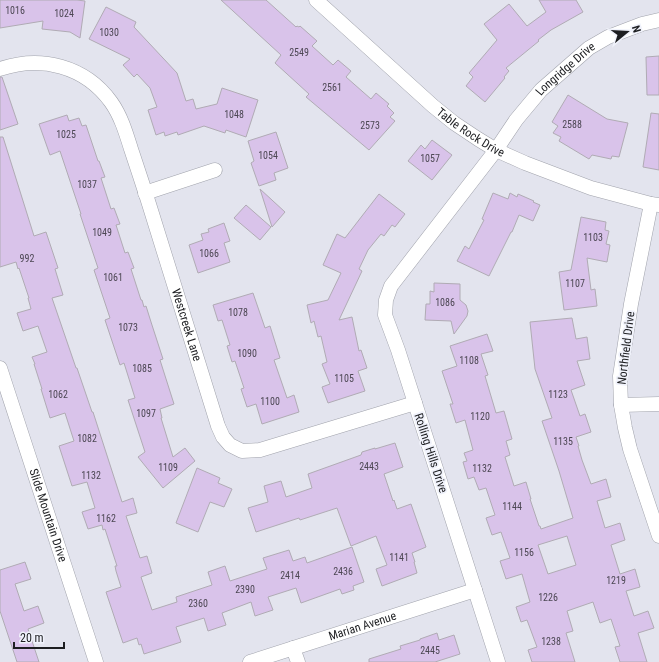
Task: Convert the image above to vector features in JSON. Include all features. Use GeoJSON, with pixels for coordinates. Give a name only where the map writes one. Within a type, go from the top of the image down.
{"type":"FeatureCollection","features":[{"type":"Feature","properties":{"kind":"street","name":"Table Rock Drive"},"geometry":{"type":"LineString","coordinates":[[316,0],[433,106],[470,134],[496,150],[532,166],[592,188],[655,205]]}},
{"type":"Feature","properties":{"kind":"street","name":"Longridge Drive"},"geometry":{"type":"LineString","coordinates":[[496,150],[516,120],[541,90],[589,48],[608,37],[642,24],[659,20]]}},
{"type":"Feature","properties":{"kind":"street","name":"Westcreek Lane"},"geometry":{"type":"LineString","coordinates":[[0,69],[20,64],[38,63],[57,66],[80,74],[95,85],[110,101],[117,112],[124,128],[145,193],[218,426],[230,445],[242,451],[260,450],[415,403]]}},
{"type":"Feature","properties":{"kind":"street","name":"Rolling Hills Drive"},"geometry":{"type":"LineString","coordinates":[[496,150],[391,286],[386,300],[385,315],[415,403],[498,662]]}},
{"type":"Feature","properties":{"kind":"street"},"geometry":{"type":"LineString","coordinates":[[145,193],[215,170]]}},
{"type":"Feature","properties":{"kind":"street","name":"Northfield Drive"},"geometry":{"type":"LineString","coordinates":[[655,205],[631,304],[620,376],[621,406],[630,450],[659,536]]}},
{"type":"Feature","properties":{"kind":"street","name":"Slide Mountain Drive"},"geometry":{"type":"LineString","coordinates":[[0,368],[96,662]]}},
{"type":"Feature","properties":{"kind":"street"},"geometry":{"type":"LineString","coordinates":[[621,406],[659,404]]}},
{"type":"Feature","properties":{"kind":"street","name":"Marian Avenue"},"geometry":{"type":"LineString","coordinates":[[250,662],[475,590]]}},
{"type":"Feature","properties":{"kind":"street"},"geometry":{"type":"LineString","coordinates":[[293,648],[298,662]]}},
{"type":"Feature","properties":{"kind":"building"},"geometry":{"type":"Polygon","coordinates":[[[0,0],[85,1],[80,38],[70,32],[42,29],[43,21],[0,28],[0,0]]]}},
{"type":"Feature","properties":{"kind":"building"},"geometry":{"type":"Polygon","coordinates":[[[221,0],[266,0],[296,27],[300,26],[317,41],[312,46],[333,65],[338,60],[351,71],[346,77],[371,99],[376,93],[389,104],[387,106],[394,113],[390,117],[395,121],[369,150],[306,97],[309,94],[275,63],[281,55],[221,0]]]}},
{"type":"Feature","properties":{"kind":"building"},"geometry":{"type":"Polygon","coordinates":[[[539,0],[576,0],[583,12],[551,30],[506,68],[509,71],[504,77],[505,78],[485,102],[466,86],[473,77],[469,73],[497,40],[484,24],[509,4],[527,26],[546,12],[539,0]]]}},
{"type":"Feature","properties":{"kind":"building"},"geometry":{"type":"Polygon","coordinates":[[[106,7],[136,22],[134,27],[177,73],[186,101],[193,99],[196,109],[217,104],[222,88],[258,100],[246,137],[226,130],[225,133],[204,126],[178,135],[177,132],[165,136],[164,132],[156,135],[148,110],[157,107],[150,88],[137,74],[134,77],[123,65],[130,59],[89,39],[106,7]]]}},
{"type":"Feature","properties":{"kind":"building"},"geometry":{"type":"Polygon","coordinates":[[[659,56],[659,95],[647,95],[646,57],[659,56]]]}},
{"type":"Feature","properties":{"kind":"building"},"geometry":{"type":"Polygon","coordinates":[[[0,77],[2,77],[18,124],[0,130],[0,77]]]}},
{"type":"Feature","properties":{"kind":"building"},"geometry":{"type":"Polygon","coordinates":[[[568,95],[607,119],[628,123],[619,157],[612,156],[611,159],[592,155],[589,159],[559,141],[561,137],[553,133],[558,126],[552,122],[568,95]]]}},
{"type":"Feature","properties":{"kind":"building"},"geometry":{"type":"Polygon","coordinates":[[[651,113],[659,114],[659,170],[643,167],[651,113]]]}},
{"type":"Feature","properties":{"kind":"building"},"geometry":{"type":"Polygon","coordinates":[[[67,115],[69,121],[79,118],[82,126],[86,125],[105,177],[101,178],[111,209],[114,208],[120,224],[116,225],[125,253],[128,252],[134,268],[131,269],[141,300],[144,307],[146,306],[163,359],[160,360],[174,404],[160,409],[161,418],[173,457],[185,448],[195,461],[163,488],[138,457],[145,452],[128,400],[135,398],[124,363],[120,365],[105,320],[110,318],[94,270],[98,268],[60,151],[50,155],[39,124],[67,115]]]}},
{"type":"Feature","properties":{"kind":"building"},"geometry":{"type":"Polygon","coordinates":[[[276,132],[288,168],[274,173],[276,180],[259,186],[251,163],[254,161],[248,141],[276,132]]]}},
{"type":"Feature","properties":{"kind":"building"},"geometry":{"type":"Polygon","coordinates":[[[0,137],[3,137],[34,236],[46,232],[58,268],[55,269],[63,295],[52,298],[93,412],[122,502],[133,498],[137,513],[126,516],[140,558],[147,556],[152,573],[141,577],[152,610],[177,602],[176,597],[212,585],[208,572],[225,566],[230,581],[267,569],[263,558],[289,550],[293,561],[305,557],[307,563],[352,547],[364,582],[353,586],[354,590],[342,594],[340,589],[301,603],[296,588],[268,597],[273,610],[255,616],[251,602],[222,613],[226,625],[208,631],[204,618],[176,627],[181,642],[144,654],[141,644],[139,645],[137,638],[123,643],[106,592],[121,587],[115,566],[117,566],[105,529],[103,530],[102,525],[88,529],[82,512],[95,508],[87,482],[72,486],[59,446],[74,441],[65,413],[50,418],[32,357],[47,352],[38,326],[23,331],[17,313],[31,309],[19,268],[18,269],[16,262],[0,267],[0,137]]]}},
{"type":"Feature","properties":{"kind":"building"},"geometry":{"type":"Polygon","coordinates":[[[432,140],[452,155],[432,180],[408,161],[421,145],[425,149],[432,140]]]}},
{"type":"Feature","properties":{"kind":"building"},"geometry":{"type":"Polygon","coordinates":[[[260,189],[285,212],[272,227],[260,189]]]}},
{"type":"Feature","properties":{"kind":"building"},"geometry":{"type":"Polygon","coordinates":[[[493,193],[508,199],[510,193],[517,197],[518,194],[540,205],[533,221],[519,215],[512,232],[489,276],[457,261],[465,246],[469,249],[484,220],[482,219],[493,193]]]}},
{"type":"Feature","properties":{"kind":"building"},"geometry":{"type":"Polygon","coordinates":[[[379,194],[405,214],[395,227],[392,225],[384,236],[381,234],[368,250],[359,269],[362,271],[339,320],[352,317],[359,351],[361,350],[367,368],[358,371],[365,391],[328,403],[322,387],[330,384],[322,364],[327,362],[321,336],[318,337],[314,321],[311,323],[307,305],[328,300],[341,273],[323,265],[337,234],[345,238],[379,194]]]}},
{"type":"Feature","properties":{"kind":"building"},"geometry":{"type":"Polygon","coordinates":[[[246,205],[271,227],[260,240],[234,218],[246,205]]]}},
{"type":"Feature","properties":{"kind":"building"},"geometry":{"type":"Polygon","coordinates":[[[581,217],[606,222],[605,230],[609,231],[606,244],[610,245],[607,262],[587,258],[591,290],[595,289],[597,306],[564,310],[559,272],[571,270],[581,217]]]}},
{"type":"Feature","properties":{"kind":"building"},"geometry":{"type":"Polygon","coordinates":[[[224,223],[230,241],[224,243],[230,262],[198,273],[189,245],[203,240],[201,234],[209,232],[208,229],[224,223]]]}},
{"type":"Feature","properties":{"kind":"building"},"geometry":{"type":"Polygon","coordinates":[[[434,283],[460,284],[460,300],[466,305],[468,311],[467,316],[454,334],[451,321],[425,320],[426,304],[430,304],[430,291],[434,292],[434,283]]]}},
{"type":"Feature","properties":{"kind":"building"},"geometry":{"type":"Polygon","coordinates":[[[253,293],[265,328],[270,326],[280,358],[274,360],[287,398],[294,395],[299,412],[262,424],[256,404],[247,407],[241,389],[244,388],[235,361],[232,362],[227,346],[230,345],[222,320],[218,321],[213,305],[253,293]]]}},
{"type":"Feature","properties":{"kind":"building"},"geometry":{"type":"Polygon","coordinates":[[[572,318],[576,339],[587,337],[590,359],[577,361],[585,385],[571,390],[580,416],[585,414],[591,432],[576,437],[582,460],[591,484],[606,479],[611,497],[597,501],[605,528],[620,523],[625,540],[611,545],[620,574],[635,569],[640,587],[626,591],[634,616],[648,611],[654,628],[638,633],[647,662],[620,662],[615,647],[620,646],[611,619],[600,623],[593,602],[567,611],[573,631],[566,633],[575,662],[532,662],[528,650],[537,647],[527,620],[521,622],[516,607],[530,602],[522,574],[506,579],[500,561],[510,558],[501,532],[492,535],[486,518],[495,515],[486,488],[479,490],[474,477],[468,479],[463,462],[467,461],[464,453],[473,450],[465,420],[456,423],[450,404],[453,404],[442,371],[457,366],[450,346],[487,334],[493,351],[481,354],[488,375],[485,376],[496,413],[504,411],[512,439],[506,441],[510,455],[505,457],[514,486],[526,482],[530,499],[541,529],[573,518],[542,421],[552,418],[535,369],[530,322],[572,318]],[[567,536],[538,545],[548,574],[576,565],[567,536]]]}},
{"type":"Feature","properties":{"kind":"building"},"geometry":{"type":"Polygon","coordinates":[[[395,443],[403,467],[384,474],[397,509],[411,504],[426,547],[412,553],[417,573],[382,586],[376,569],[387,565],[376,536],[351,546],[337,508],[300,520],[299,518],[256,532],[248,508],[268,502],[264,486],[281,481],[286,497],[312,488],[308,474],[361,455],[362,452],[395,443]]]}},
{"type":"Feature","properties":{"kind":"building"},"geometry":{"type":"Polygon","coordinates":[[[197,468],[220,478],[218,483],[232,489],[224,507],[210,502],[198,532],[176,523],[197,468]]]}},
{"type":"Feature","properties":{"kind":"building"},"geometry":{"type":"Polygon","coordinates":[[[25,562],[31,579],[15,584],[24,611],[38,606],[44,623],[28,629],[39,662],[17,662],[0,611],[0,570],[25,562]]]}},
{"type":"Feature","properties":{"kind":"building"},"geometry":{"type":"Polygon","coordinates":[[[437,633],[439,640],[454,635],[460,654],[435,662],[369,662],[369,659],[401,649],[400,646],[437,633]]]}}]}
